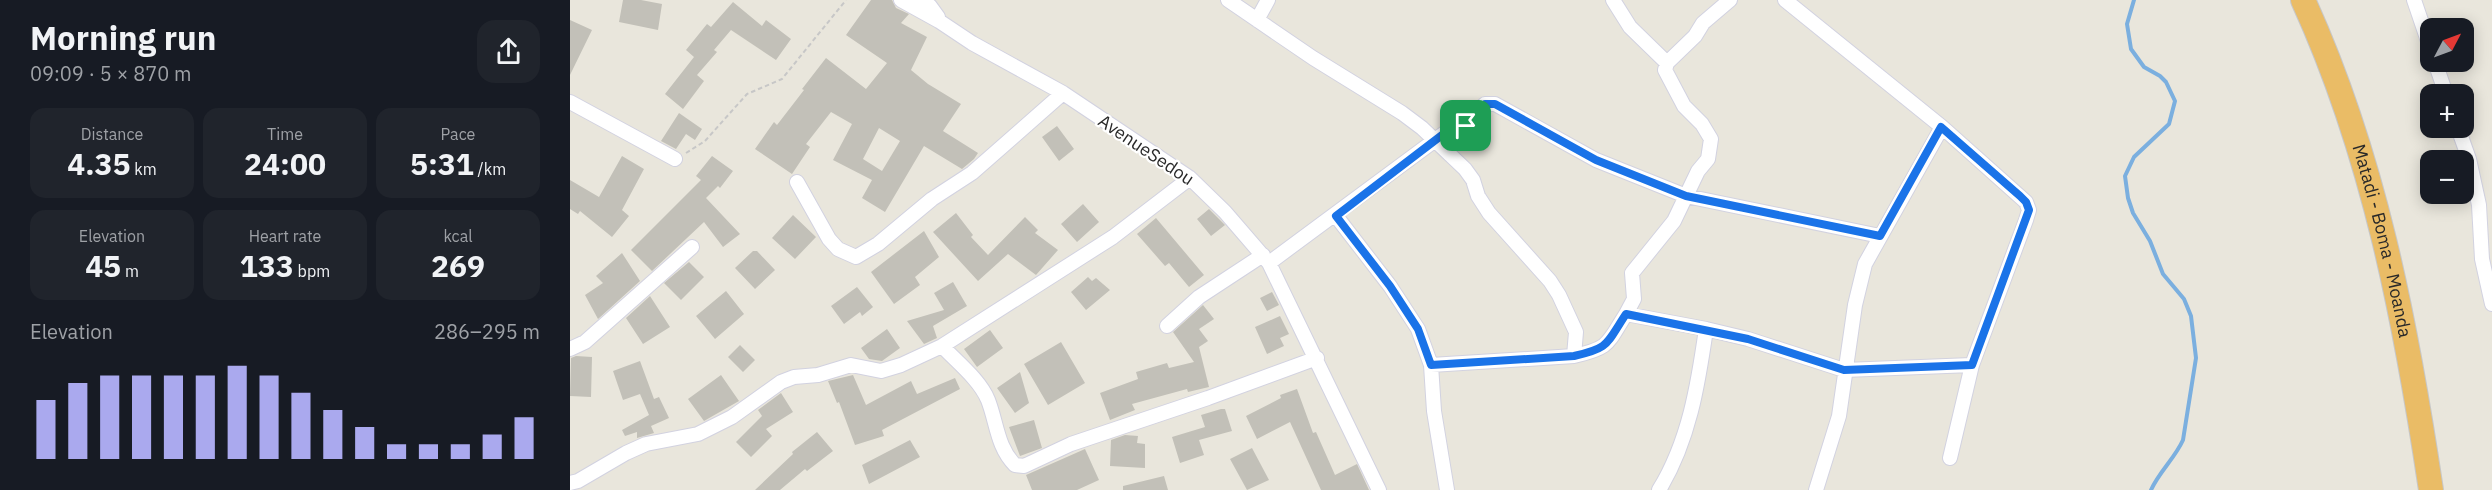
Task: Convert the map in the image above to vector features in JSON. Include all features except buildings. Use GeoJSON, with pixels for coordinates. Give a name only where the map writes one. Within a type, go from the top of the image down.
{"type":"FeatureCollection","features":[{"type":"Feature","properties":{"kind":"highway","name":"Matadi - Boma - Moanda"},"geometry":{"type":"LineString","coordinates":[[2303,0],[2358,142],[2392,267],[2416,386],[2431,490]]}},
{"type":"Feature","properties":{"kind":"street"},"geometry":{"type":"LineString","coordinates":[[901,0],[939,21]]}},
{"type":"Feature","properties":{"kind":"street"},"geometry":{"type":"LineString","coordinates":[[921,0],[936,12],[939,21]]}},
{"type":"Feature","properties":{"kind":"street"},"geometry":{"type":"LineString","coordinates":[[1228,0],[1313,58],[1402,113],[1465,169],[1489,213],[1550,281],[1560,296],[1576,332],[1574,356]]}},
{"type":"Feature","properties":{"kind":"street"},"geometry":{"type":"LineString","coordinates":[[1257,20],[1268,0]]}},
{"type":"Feature","properties":{"kind":"street"},"geometry":{"type":"LineString","coordinates":[[1613,0],[1630,27],[1667,63]]}},
{"type":"Feature","properties":{"kind":"street"},"geometry":{"type":"LineString","coordinates":[[1431,365],[1574,356],[1605,347],[1634,299],[1632,273],[1668,230],[1698,171],[1708,159],[1712,139],[1702,124],[1684,106],[1665,70],[1667,63],[1695,36],[1703,23],[1730,0]]}},
{"type":"Feature","properties":{"kind":"street"},"geometry":{"type":"LineString","coordinates":[[1785,0],[1941,127],[2020,196],[2026,202],[2029,210],[1972,365],[1950,458]]}},
{"type":"Feature","properties":{"kind":"street"},"geometry":{"type":"LineString","coordinates":[[2414,0],[2420,18]]}},
{"type":"Feature","properties":{"kind":"street","name":"AvenueSedou"},"geometry":{"type":"LineString","coordinates":[[939,21],[972,43],[1063,93],[1190,178],[1225,212],[1266,259],[1317,358],[1379,490]]}},
{"type":"Feature","properties":{"kind":"street"},"geometry":{"type":"LineString","coordinates":[[797,182],[829,239],[838,249],[856,257],[878,244],[932,199],[972,173],[1063,93]]}},
{"type":"Feature","properties":{"kind":"street"},"geometry":{"type":"LineString","coordinates":[[570,102],[675,159]]}},
{"type":"Feature","properties":{"kind":"street"},"geometry":{"type":"LineString","coordinates":[[1167,326],[1198,297],[1336,216],[1446,132],[1466,126],[1485,104],[1495,104],[1596,160],[1686,196],[1880,236]]}},
{"type":"Feature","properties":{"kind":"street"},"geometry":{"type":"LineString","coordinates":[[1816,490],[1839,416],[1855,305],[1865,264],[1941,127]]}},
{"type":"Feature","properties":{"kind":"street"},"geometry":{"type":"LineString","coordinates":[[2462,138],[2469,159],[2479,205],[2482,259],[2492,304]]}},
{"type":"Feature","properties":{"kind":"street"},"geometry":{"type":"LineString","coordinates":[[570,483],[578,481],[646,444],[698,434],[732,417],[782,382],[794,377],[818,375],[851,364],[881,371],[901,365],[942,346],[1113,237],[1190,178]]}},
{"type":"Feature","properties":{"kind":"street"},"geometry":{"type":"LineString","coordinates":[[1336,216],[1390,286],[1418,329],[1431,365],[1434,411],[1447,490]]}},
{"type":"Feature","properties":{"kind":"street"},"geometry":{"type":"LineString","coordinates":[[570,349],[585,342],[692,247]]}},
{"type":"Feature","properties":{"kind":"street"},"geometry":{"type":"LineString","coordinates":[[1626,314],[1748,339],[1844,370],[1972,365]]}},
{"type":"Feature","properties":{"kind":"street"},"geometry":{"type":"LineString","coordinates":[[1659,490],[1668,475],[1684,435],[1699,383],[1706,329]]}},
{"type":"Feature","properties":{"kind":"street"},"geometry":{"type":"LineString","coordinates":[[942,346],[970,375],[987,398],[998,436],[1009,459],[1015,465],[1024,466],[1071,444],[1317,358]]}},
{"type":"Feature","properties":{"kind":"path"},"geometry":{"type":"LineString","coordinates":[[675,159],[705,141],[747,94],[782,79],[846,0]]}},
{"type":"Feature","properties":{"kind":"waterway"},"geometry":{"type":"LineString","coordinates":[[2134,0],[2127,24],[2131,49],[2144,67],[2166,82],[2175,101],[2169,124],[2134,157],[2125,176],[2128,198],[2133,213],[2150,241],[2163,274],[2184,299],[2191,316],[2196,358],[2183,440],[2151,490]]}},
{"type":"Feature","properties":{"kind":"route"},"geometry":{"type":"LineString","coordinates":[[1485,104],[1495,104],[1596,160],[1686,196],[1811,224],[1880,236],[1941,127],[2020,196],[2026,202],[2029,210],[1972,365],[1844,370],[1748,339],[1626,314],[1605,347],[1595,351],[1574,356],[1431,365],[1418,329],[1390,286],[1336,216],[1446,132],[1466,126],[1485,104]]}}]}
